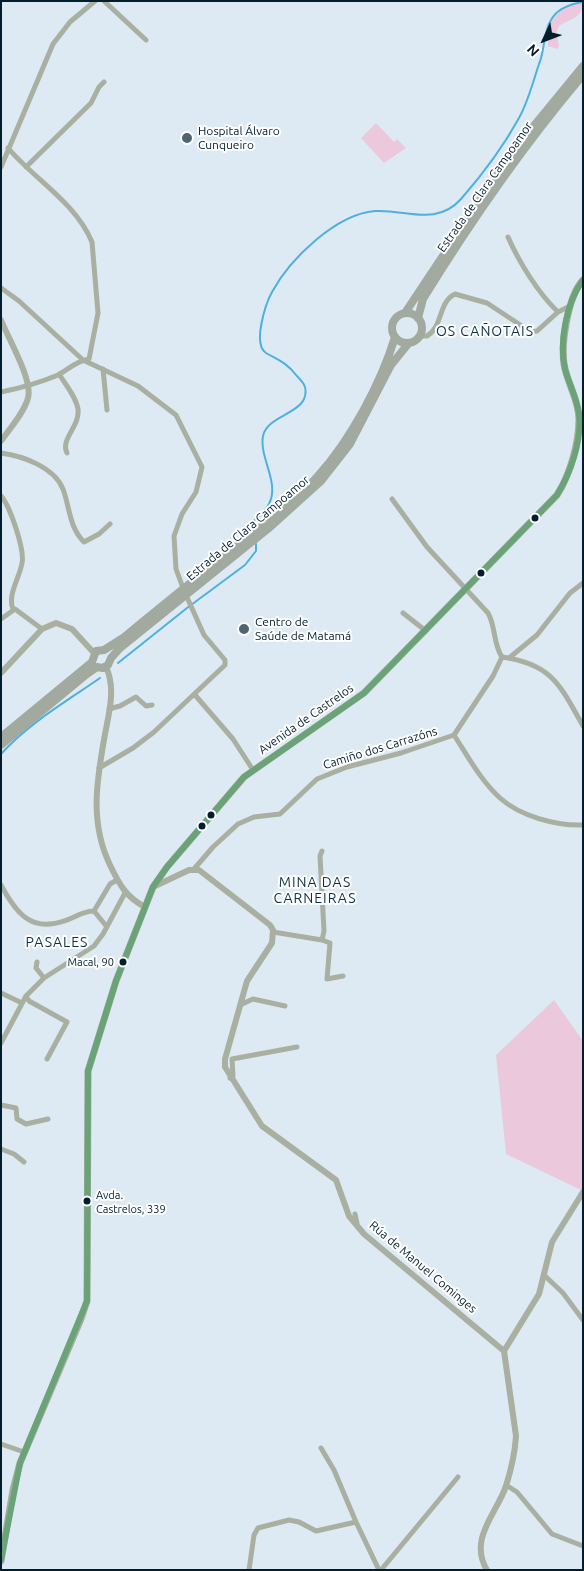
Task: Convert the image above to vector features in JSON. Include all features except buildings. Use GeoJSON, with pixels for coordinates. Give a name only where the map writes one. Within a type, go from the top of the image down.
{"type":"FeatureCollection","features":[{"type":"Feature","properties":{"kind":"main road","name":"Estrada de Clara Campoamor"},"geometry":{"type":"LineString","coordinates":[[451,242],[458,224],[492,174],[533,119],[583,60]]}},
{"type":"Feature","properties":{"kind":"main road","name":"Estrada de Clara Campoamor"},"geometry":{"type":"LineString","coordinates":[[1,745],[95,661],[98,650],[104,650],[186,595],[317,477],[356,424],[390,353],[395,337],[392,324],[397,317],[405,313],[507,161],[583,66]]}},
{"type":"Feature","properties":{"kind":"main road","name":"Estrada de Clara Campoamor"},"geometry":{"type":"LineString","coordinates":[[106,667],[111,658],[301,501],[321,481],[350,444],[391,365],[408,344],[420,336],[422,327],[418,318],[423,299],[490,196],[542,125],[583,75]]}},
{"type":"Feature","properties":{"kind":"main road","name":"Avenida de Castrelos"},"geometry":{"type":"LineString","coordinates":[[1,1561],[15,1480],[24,1452],[71,1344],[87,1301],[88,1071],[113,989],[153,888],[194,835],[253,770],[352,703],[557,495],[566,478],[579,420],[578,408],[564,364],[565,337],[571,306],[575,293],[583,280]]}},
{"type":"Feature","properties":{"kind":"main road"},"geometry":{"type":"LineString","coordinates":[[405,313],[418,318]]}},
{"type":"Feature","properties":{"kind":"main road"},"geometry":{"type":"LineString","coordinates":[[395,337],[398,341],[408,344]]}},
{"type":"Feature","properties":{"kind":"main road"},"geometry":{"type":"LineString","coordinates":[[104,650],[111,658]]}},
{"type":"Feature","properties":{"kind":"main road","name":"Estrada de Clara Campoamor"},"geometry":{"type":"LineString","coordinates":[[1,737],[95,661]]}},
{"type":"Feature","properties":{"kind":"main road"},"geometry":{"type":"LineString","coordinates":[[95,661],[106,667]]}},
{"type":"Feature","properties":{"kind":"street"},"geometry":{"type":"LineString","coordinates":[[1,167],[53,44],[70,22],[95,1]]}},
{"type":"Feature","properties":{"kind":"street"},"geometry":{"type":"LineString","coordinates":[[104,1],[146,40]]}},
{"type":"Feature","properties":{"kind":"street"},"geometry":{"type":"LineString","coordinates":[[26,167],[91,103],[104,82]]}},
{"type":"Feature","properties":{"kind":"street"},"geometry":{"type":"LineString","coordinates":[[1,392],[29,386],[59,374],[83,360],[89,360],[98,312],[92,242],[62,199],[8,148]]}},
{"type":"Feature","properties":{"kind":"street"},"geometry":{"type":"LineString","coordinates":[[508,237],[515,252],[546,300],[558,312]]}},
{"type":"Feature","properties":{"kind":"street"},"geometry":{"type":"LineString","coordinates":[[1,288],[19,301],[83,360],[138,386],[170,409],[200,459],[202,467],[196,492],[182,514],[174,536],[176,570],[206,639],[226,663],[195,695],[133,748],[99,768]]}},
{"type":"Feature","properties":{"kind":"street"},"geometry":{"type":"LineString","coordinates":[[420,336],[427,336],[435,330],[442,310],[450,296],[455,294],[487,304],[531,332],[541,329],[558,312],[571,306]]}},
{"type":"Feature","properties":{"kind":"street"},"geometry":{"type":"LineString","coordinates":[[1,320],[29,386],[28,397],[24,407],[1,441]]}},
{"type":"Feature","properties":{"kind":"street"},"geometry":{"type":"LineString","coordinates":[[103,369],[107,410]]}},
{"type":"Feature","properties":{"kind":"street"},"geometry":{"type":"LineString","coordinates":[[59,374],[78,408],[78,415],[72,434],[65,442],[64,447],[67,453]]}},
{"type":"Feature","properties":{"kind":"street"},"geometry":{"type":"LineString","coordinates":[[1,453],[21,458],[52,472],[63,488],[76,534],[84,542],[99,534],[110,524]]}},
{"type":"Feature","properties":{"kind":"street"},"geometry":{"type":"LineString","coordinates":[[1,496],[15,527],[23,560],[16,579],[11,604],[13,609],[42,629]]}},
{"type":"Feature","properties":{"kind":"street"},"geometry":{"type":"LineString","coordinates":[[392,499],[427,547],[482,605],[491,618],[499,652],[502,657],[528,662],[545,672],[566,696],[583,726]]}},
{"type":"Feature","properties":{"kind":"street"},"geometry":{"type":"LineString","coordinates":[[508,658],[537,635],[570,593],[583,583]]}},
{"type":"Feature","properties":{"kind":"street"},"geometry":{"type":"LineString","coordinates":[[1,619],[13,609]]}},
{"type":"Feature","properties":{"kind":"street"},"geometry":{"type":"LineString","coordinates":[[403,613],[426,630]]}},
{"type":"Feature","properties":{"kind":"street"},"geometry":{"type":"LineString","coordinates":[[1,673],[42,629],[56,622],[66,625],[95,661]]}},
{"type":"Feature","properties":{"kind":"street","name":"Camiño dos Carrazóns"},"geometry":{"type":"LineString","coordinates":[[194,869],[238,824],[254,817],[280,814],[317,779],[347,767],[401,752],[454,734],[493,676],[502,657]]}},
{"type":"Feature","properties":{"kind":"street"},"geometry":{"type":"LineString","coordinates":[[106,667],[111,687],[99,768],[96,803],[98,832],[103,851],[125,893],[145,907]]}},
{"type":"Feature","properties":{"kind":"street"},"geometry":{"type":"LineString","coordinates":[[195,695],[233,739],[253,770]]}},
{"type":"Feature","properties":{"kind":"street"},"geometry":{"type":"LineString","coordinates":[[109,708],[120,706],[136,697],[146,706],[152,705]]}},
{"type":"Feature","properties":{"kind":"street"},"geometry":{"type":"LineString","coordinates":[[454,734],[493,791],[507,803],[549,822],[583,825]]}},
{"type":"Feature","properties":{"kind":"street"},"geometry":{"type":"LineString","coordinates":[[322,851],[320,856],[324,931],[322,940]]}},
{"type":"Feature","properties":{"kind":"street"},"geometry":{"type":"LineString","coordinates":[[153,888],[194,869],[262,918],[270,925],[273,932],[322,940],[330,944],[327,979],[343,976]]}},
{"type":"Feature","properties":{"kind":"street"},"geometry":{"type":"LineString","coordinates":[[1,885],[14,908],[30,921],[62,922],[94,912],[110,884],[117,880]]}},
{"type":"Feature","properties":{"kind":"street"},"geometry":{"type":"LineString","coordinates":[[1,1043],[26,996],[44,978],[94,946],[107,927],[125,893]]}},
{"type":"Feature","properties":{"kind":"street"},"geometry":{"type":"LineString","coordinates":[[94,912],[107,927]]}},
{"type":"Feature","properties":{"kind":"street","name":"Rúa de Manuel Cominges"},"geometry":{"type":"LineString","coordinates":[[273,932],[272,943],[249,978],[240,1005],[225,1059],[224,1067],[230,1078],[266,1131],[336,1180],[349,1216],[356,1225],[504,1351]]}},
{"type":"Feature","properties":{"kind":"street"},"geometry":{"type":"LineString","coordinates":[[37,962],[36,968],[44,978]]}},
{"type":"Feature","properties":{"kind":"street"},"geometry":{"type":"LineString","coordinates":[[1,993],[22,1003]]}},
{"type":"Feature","properties":{"kind":"street"},"geometry":{"type":"LineString","coordinates":[[26,996],[30,1001],[67,1022],[46,1059]]}},
{"type":"Feature","properties":{"kind":"street"},"geometry":{"type":"LineString","coordinates":[[240,1005],[253,999],[286,1006]]}},
{"type":"Feature","properties":{"kind":"street"},"geometry":{"type":"LineString","coordinates":[[230,1078],[233,1076],[232,1059],[297,1048]]}},
{"type":"Feature","properties":{"kind":"street"},"geometry":{"type":"LineString","coordinates":[[1,1105],[16,1108],[17,1120],[26,1124],[48,1119]]}},
{"type":"Feature","properties":{"kind":"street"},"geometry":{"type":"LineString","coordinates":[[1,1149],[14,1154],[24,1162]]}},
{"type":"Feature","properties":{"kind":"street"},"geometry":{"type":"LineString","coordinates":[[487,1570],[481,1553],[486,1525],[506,1485],[515,1449],[516,1436],[504,1351],[539,1294],[552,1242],[583,1192]]}},
{"type":"Feature","properties":{"kind":"street"},"geometry":{"type":"LineString","coordinates":[[355,1214],[358,1223],[356,1225]]}},
{"type":"Feature","properties":{"kind":"street"},"geometry":{"type":"LineString","coordinates":[[544,1275],[564,1292],[583,1320]]}},
{"type":"Feature","properties":{"kind":"street"},"geometry":{"type":"LineString","coordinates":[[1,1444],[24,1452]]}},
{"type":"Feature","properties":{"kind":"street"},"geometry":{"type":"LineString","coordinates":[[321,1448],[334,1470],[356,1522],[380,1570],[458,1477]]}},
{"type":"Feature","properties":{"kind":"street"},"geometry":{"type":"LineString","coordinates":[[506,1485],[516,1492],[552,1534],[583,1546]]}},
{"type":"Feature","properties":{"kind":"street"},"geometry":{"type":"LineString","coordinates":[[249,1570],[254,1535],[258,1528],[289,1520],[299,1522],[316,1531],[356,1522]]}},
{"type":"Feature","properties":{"kind":"shaded area"},"geometry":{"type":"Polygon","coordinates":[[[583,1],[583,7],[579,14],[559,26],[556,33],[558,49],[548,46],[548,28],[555,17],[568,6],[583,1]]]}},
{"type":"Feature","properties":{"kind":"shaded area"},"geometry":{"type":"Polygon","coordinates":[[[376,123],[394,142],[397,139],[406,148],[384,163],[361,138],[376,123]]]}},
{"type":"Feature","properties":{"kind":"shaded area"},"geometry":{"type":"Polygon","coordinates":[[[554,1000],[583,1041],[583,1191],[506,1154],[496,1055],[554,1000]]]}},
{"type":"Feature","properties":{"kind":"waterway"},"geometry":{"type":"LineString","coordinates":[[244,532],[267,508],[272,496],[271,479],[263,444],[266,428],[296,408],[302,403],[305,396],[304,384],[286,365],[266,353],[260,341],[260,333],[267,305],[280,279],[316,240],[345,220],[375,211],[431,215],[451,207],[461,199],[492,160],[522,112],[541,59],[548,25],[551,20],[564,8],[583,2]]}},
{"type":"Feature","properties":{"kind":"waterway"},"geometry":{"type":"LineString","coordinates":[[118,663],[245,565],[256,551],[256,544]]}},
{"type":"Feature","properties":{"kind":"waterway"},"geometry":{"type":"LineString","coordinates":[[1,754],[36,722],[100,678]]}},
{"type":"Feature","properties":{"kind":"transit line"},"geometry":{"type":"LineString","coordinates":[[1,1560],[20,1463],[87,1301],[88,1071],[116,981],[153,887],[167,867],[244,777],[364,693],[557,495],[571,466],[579,435],[578,408],[565,369],[563,347],[568,311],[583,280]]}},
{"type":"Feature","properties":{"kind":"place","name":"Hospital Álvaro Cunqueiro"},"geometry":{"type":"Point","coordinates":[187,138]}},
{"type":"Feature","properties":{"kind":"place","name":"Centro de Saúde de Matamá"},"geometry":{"type":"Point","coordinates":[244,629]}},
{"type":"Feature","properties":{"kind":"place","name":"Macal, 90"},"geometry":{"type":"Point","coordinates":[123,962]}},
{"type":"Feature","properties":{"kind":"place","name":"Avda. Castrelos, 339"},"geometry":{"type":"Point","coordinates":[87,1201]}},
{"type":"Feature","properties":{"kind":"district","name":"OS CAÑOTAIS"},"geometry":{"type":"Point","coordinates":[485,331]}},
{"type":"Feature","properties":{"kind":"district","name":"MINA DAS CARNEIRAS"},"geometry":{"type":"Point","coordinates":[315,890]}},
{"type":"Feature","properties":{"kind":"district","name":"PASALES"},"geometry":{"type":"Point","coordinates":[57,942]}}]}
